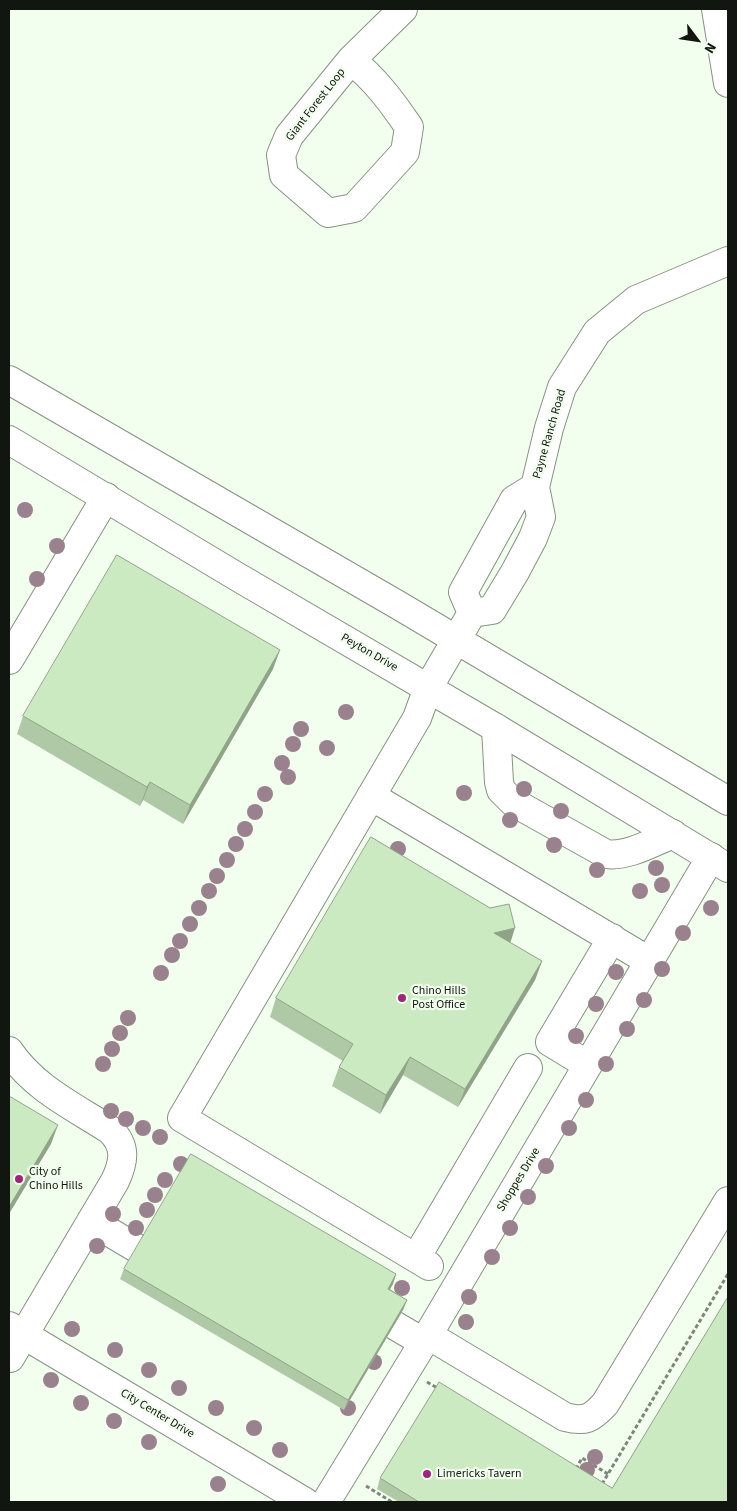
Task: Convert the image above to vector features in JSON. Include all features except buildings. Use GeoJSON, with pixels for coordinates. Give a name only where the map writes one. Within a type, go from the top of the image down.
{"type":"FeatureCollection","features":[{"type":"Feature","properties":{"kind":"street","name":"Giant Forest Loop"},"geometry":{"type":"LineString","coordinates":[[351,60],[364,70],[384,92],[409,128],[405,152],[354,208],[328,213],[284,175],[280,155],[289,136],[351,60],[403,9]]}},
{"type":"Feature","properties":{"kind":"street"},"geometry":{"type":"LineString","coordinates":[[716,9],[728,83]]}},
{"type":"Feature","properties":{"kind":"street","name":"Payne Ranch Road"},"geometry":{"type":"LineString","coordinates":[[528,1068],[422,1262],[182,1118],[417,718],[428,688],[472,613],[492,610],[533,538],[541,517],[535,487],[549,428],[562,387],[597,332],[636,300],[728,261]]}},
{"type":"Feature","properties":{"kind":"street"},"geometry":{"type":"LineString","coordinates":[[9,380],[398,605],[728,801]]}},
{"type":"Feature","properties":{"kind":"street","name":"Peyton Drive"},"geometry":{"type":"LineString","coordinates":[[9,440],[720,862]]}},
{"type":"Feature","properties":{"kind":"street"},"geometry":{"type":"LineString","coordinates":[[9,660],[106,497]]}},
{"type":"Feature","properties":{"kind":"street"},"geometry":{"type":"LineString","coordinates":[[496,728],[499,782],[501,790],[513,802],[606,854],[615,855],[628,852],[674,834]]}},
{"type":"Feature","properties":{"kind":"street"},"geometry":{"type":"LineString","coordinates":[[371,796],[649,961]]}},
{"type":"Feature","properties":{"kind":"street","name":"Shoppes Drive"},"geometry":{"type":"LineString","coordinates":[[326,1502],[426,1339],[649,961],[720,862]]}},
{"type":"Feature","properties":{"kind":"street"},"geometry":{"type":"LineString","coordinates":[[588,1065],[550,1042],[612,938]]}},
{"type":"Feature","properties":{"kind":"street"},"geometry":{"type":"LineString","coordinates":[[9,1051],[30,1076],[50,1094],[116,1135],[121,1144],[122,1152],[121,1167],[115,1181],[91,1221],[16,1331],[10,1358]]}},
{"type":"Feature","properties":{"kind":"street"},"geometry":{"type":"LineString","coordinates":[[394,1325],[426,1339],[565,1417],[579,1420],[593,1416],[605,1404],[728,1201]]}},
{"type":"Feature","properties":{"kind":"street"},"geometry":{"type":"LineString","coordinates":[[91,1221],[138,1249]]}},
{"type":"Feature","properties":{"kind":"street","name":"City Center Drive"},"geometry":{"type":"LineString","coordinates":[[16,1331],[305,1502]]}},
{"type":"Feature","properties":{"kind":"path"},"geometry":{"type":"LineString","coordinates":[[597,1491],[728,1274]]}},
{"type":"Feature","properties":{"kind":"path"},"geometry":{"type":"LineString","coordinates":[[420,1382],[425,1381],[447,1394]]}},
{"type":"Feature","properties":{"kind":"path"},"geometry":{"type":"LineString","coordinates":[[574,1473],[582,1458],[608,1474]]}},
{"type":"Feature","properties":{"kind":"path"},"geometry":{"type":"LineString","coordinates":[[358,1482],[392,1502]]}},
{"type":"Feature","properties":{"kind":"place","name":"Chino Hills Post Office"},"geometry":{"type":"Point","coordinates":[402,998]}},
{"type":"Feature","properties":{"kind":"place","name":"City of Chino Hills"},"geometry":{"type":"Point","coordinates":[19,1179]}},
{"type":"Feature","properties":{"kind":"place","name":"Limericks Tavern"},"geometry":{"type":"Point","coordinates":[427,1474]}}]}
